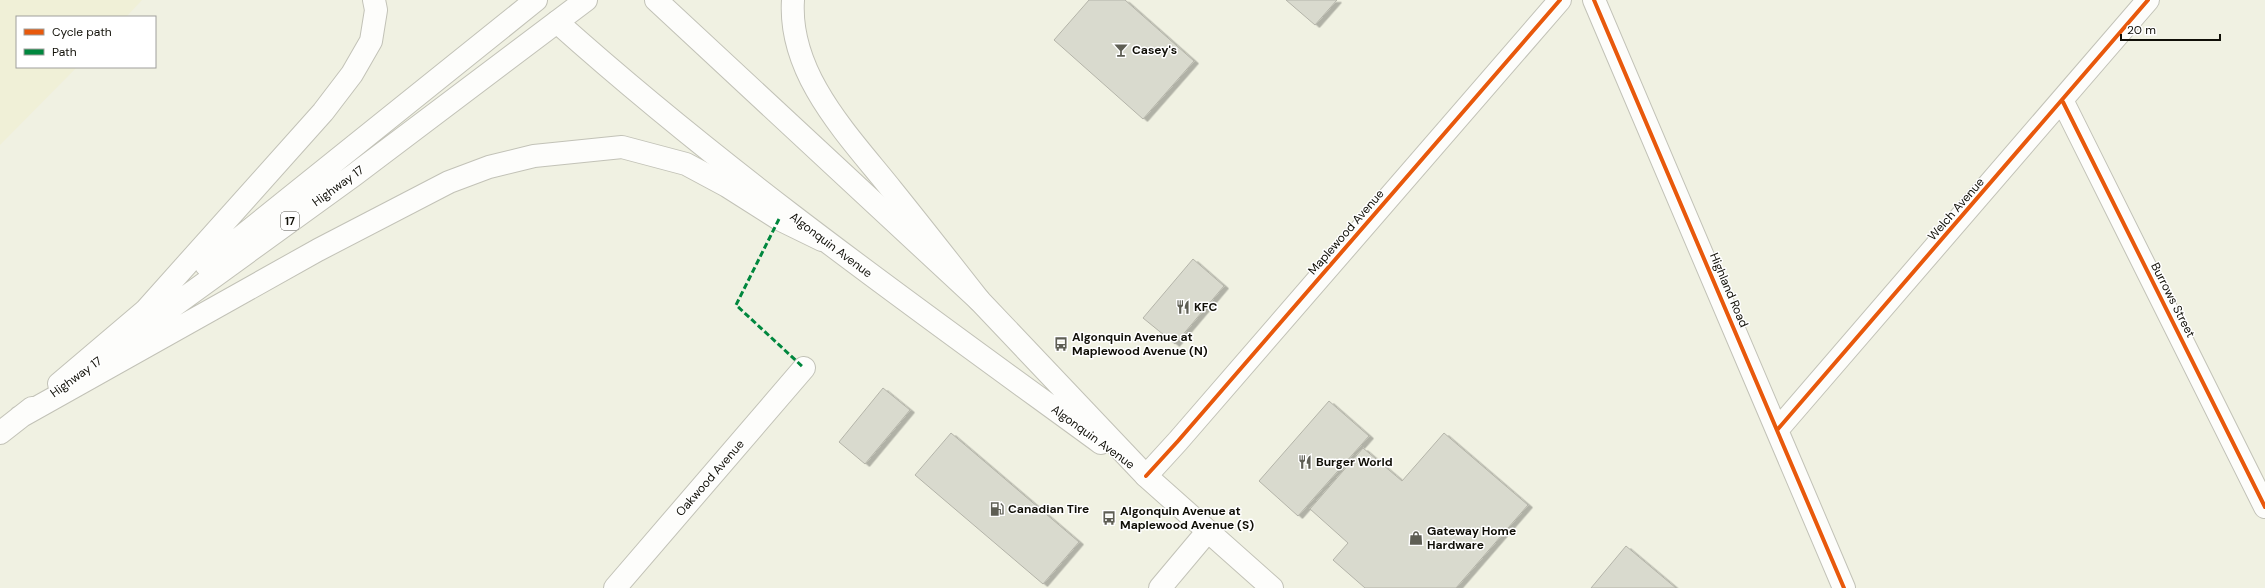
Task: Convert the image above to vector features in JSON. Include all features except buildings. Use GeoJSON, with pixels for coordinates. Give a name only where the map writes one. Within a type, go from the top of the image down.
{"type":"FeatureCollection","features":[{"type":"Feature","properties":{"kind":"main road"},"geometry":{"type":"LineString","coordinates":[[20,417],[145,311],[323,112],[352,74],[371,41],[376,10],[374,0]]}},
{"type":"Feature","properties":{"kind":"main road","name":"Highway 17"},"geometry":{"type":"LineString","coordinates":[[20,417],[354,175],[586,0]]}},
{"type":"Feature","properties":{"kind":"main road","name":"Algonquin Avenue"},"geometry":{"type":"LineString","coordinates":[[656,0],[979,300],[1146,476],[1207,532],[1272,588]]}},
{"type":"Feature","properties":{"kind":"main road"},"geometry":{"type":"LineString","coordinates":[[793,0],[798,45],[808,73],[832,114],[979,300]]}},
{"type":"Feature","properties":{"kind":"main road","name":"Maplewood Avenue"},"geometry":{"type":"LineString","coordinates":[[1146,476],[1560,0]]}},
{"type":"Feature","properties":{"kind":"main road","name":"Highland Road"},"geometry":{"type":"LineString","coordinates":[[1594,0],[1778,429],[1844,588]]}},
{"type":"Feature","properties":{"kind":"main road","name":"Welch Avenue"},"geometry":{"type":"LineString","coordinates":[[1778,429],[2062,102],[2148,0]]}},
{"type":"Feature","properties":{"kind":"main road","name":"Highway 17"},"geometry":{"type":"LineString","coordinates":[[0,433],[319,172],[532,1]]}},
{"type":"Feature","properties":{"kind":"main road","name":"Algonquin Avenue"},"geometry":{"type":"LineString","coordinates":[[532,1],[595,56],[822,240],[1146,476]]}},
{"type":"Feature","properties":{"kind":"main road","name":"Burrows Street"},"geometry":{"type":"LineString","coordinates":[[2062,102],[2265,507]]}},
{"type":"Feature","properties":{"kind":"main road"},"geometry":{"type":"LineString","coordinates":[[20,417],[318,250],[449,182],[489,167],[534,156],[622,147],[686,164],[779,218],[822,240]]}},
{"type":"Feature","properties":{"kind":"main road","name":"Oakwood Avenue"},"geometry":{"type":"LineString","coordinates":[[615,588],[804,368]]}},
{"type":"Feature","properties":{"kind":"main road"},"geometry":{"type":"LineString","coordinates":[[1160,588],[1207,532]]}},
{"type":"Feature","properties":{"kind":"shaded area"},"geometry":{"type":"Polygon","coordinates":[[[0,0],[142,0],[127,16],[16,16],[16,68],[76,68],[0,145],[0,0]]]}},
{"type":"Feature","properties":{"kind":"marked path"},"geometry":{"type":"LineString","coordinates":[[779,219],[736,305],[804,368]]}},
{"type":"Feature","properties":{"kind":"cycle path"},"geometry":{"type":"LineString","coordinates":[[1146,476],[1560,0]]}},
{"type":"Feature","properties":{"kind":"cycle path"},"geometry":{"type":"LineString","coordinates":[[1594,0],[1844,588]]}},
{"type":"Feature","properties":{"kind":"cycle path"},"geometry":{"type":"LineString","coordinates":[[1778,429],[2148,0]]}},
{"type":"Feature","properties":{"kind":"cycle path"},"geometry":{"type":"LineString","coordinates":[[2063,102],[2265,507]]}},
{"type":"Feature","properties":{"kind":"place","name":"Casey's"},"geometry":{"type":"Point","coordinates":[1121,50]}},
{"type":"Feature","properties":{"kind":"place","name":"KFC"},"geometry":{"type":"Point","coordinates":[1183,307]}},
{"type":"Feature","properties":{"kind":"place","name":"Algonquin Avenue at Maplewood Avenue (N)"},"geometry":{"type":"Point","coordinates":[1061,344]}},
{"type":"Feature","properties":{"kind":"place","name":"Burger World"},"geometry":{"type":"Point","coordinates":[1305,462]}},
{"type":"Feature","properties":{"kind":"place","name":"Canadian Tire"},"geometry":{"type":"Point","coordinates":[997,509]}},
{"type":"Feature","properties":{"kind":"place","name":"Algonquin Avenue at Maplewood Avenue (S)"},"geometry":{"type":"Point","coordinates":[1109,518]}},
{"type":"Feature","properties":{"kind":"place","name":"Gateway Home Hardware"},"geometry":{"type":"Point","coordinates":[1416,538]}}]}
